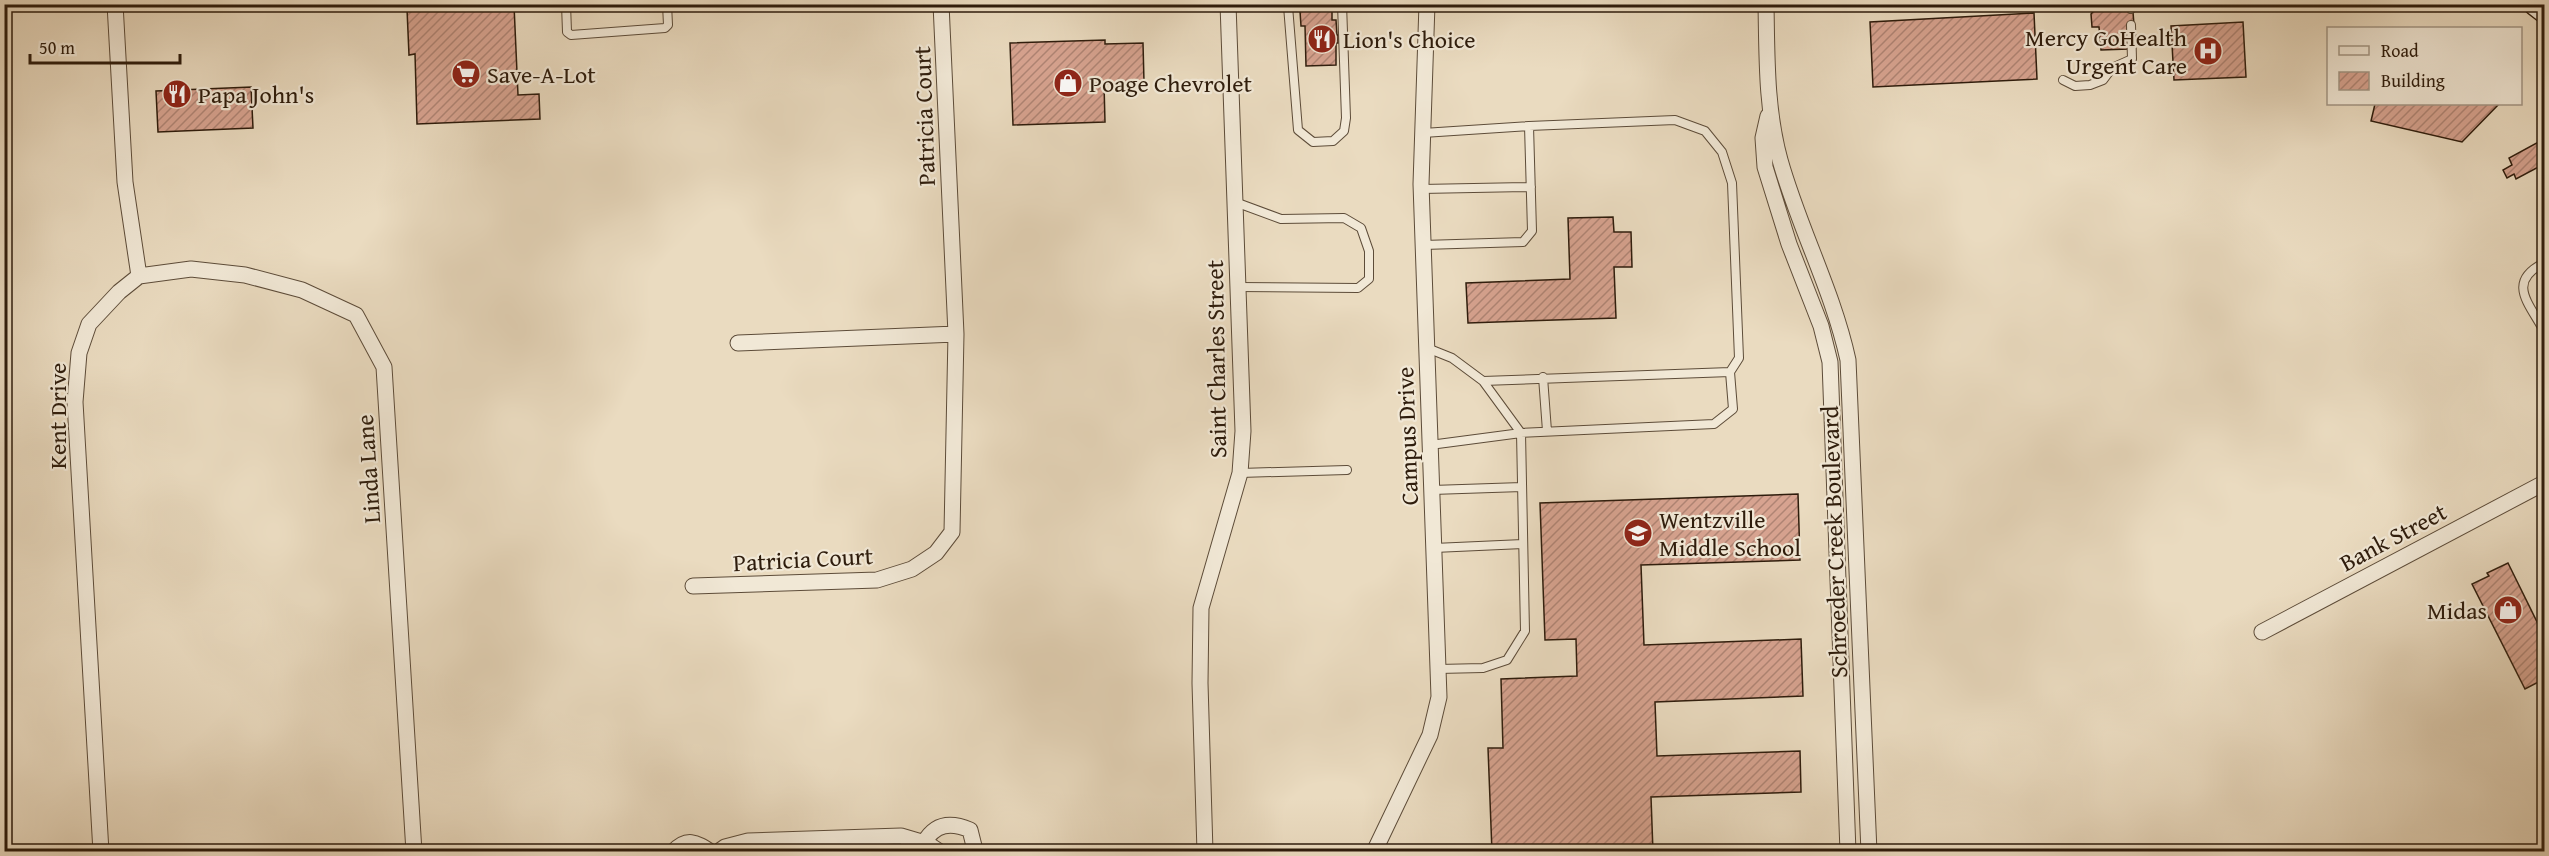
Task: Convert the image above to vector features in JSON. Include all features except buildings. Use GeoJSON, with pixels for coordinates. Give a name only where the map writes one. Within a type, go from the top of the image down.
{"type":"FeatureCollection","features":[{"type":"Feature","properties":{"kind":"main road"},"geometry":{"type":"LineString","coordinates":[[2535,4],[2544,11]]}},
{"type":"Feature","properties":{"kind":"street"},"geometry":{"type":"LineString","coordinates":[[115,4],[124,182],[139,276]]}},
{"type":"Feature","properties":{"kind":"street","name":"Patricia Court"},"geometry":{"type":"LineString","coordinates":[[693,586],[877,580],[912,569],[936,553],[952,532],[956,334],[941,4]]}},
{"type":"Feature","properties":{"kind":"street","name":"Saint Charles Street"},"geometry":{"type":"LineString","coordinates":[[1205,852],[1200,683],[1201,608],[1240,473],[1243,431],[1228,4]]}},
{"type":"Feature","properties":{"kind":"street","name":"Campus Drive"},"geometry":{"type":"LineString","coordinates":[[1374,852],[1430,735],[1439,697],[1421,189],[1427,4]]}},
{"type":"Feature","properties":{"kind":"street","name":"Schroeder Creek Boulevard"},"geometry":{"type":"LineString","coordinates":[[1766,4],[1769,110],[1780,160],[1839,321],[1848,360],[1869,852]]}},
{"type":"Feature","properties":{"kind":"street","name":"Schroeder Creek Boulevard"},"geometry":{"type":"LineString","coordinates":[[1769,110],[1763,138],[1765,167],[1790,244],[1821,326],[1830,362],[1848,852]]}},
{"type":"Feature","properties":{"kind":"street"},"geometry":{"type":"LineString","coordinates":[[1790,244],[1808,237]]}},
{"type":"Feature","properties":{"kind":"street","name":"Linda Lane"},"geometry":{"type":"LineString","coordinates":[[139,276],[191,269],[245,274],[302,290],[356,315],[384,367],[414,852]]}},
{"type":"Feature","properties":{"kind":"street","name":"Kent Drive"},"geometry":{"type":"LineString","coordinates":[[100,852],[75,402],[79,353],[89,324],[118,292],[139,276]]}},
{"type":"Feature","properties":{"kind":"street"},"geometry":{"type":"LineString","coordinates":[[738,343],[956,334]]}},
{"type":"Feature","properties":{"kind":"street","name":"Bank Street"},"geometry":{"type":"LineString","coordinates":[[2262,632],[2544,483]]}},
{"type":"Feature","properties":{"kind":"street"},"geometry":{"type":"LineString","coordinates":[[924,843],[938,828],[956,824],[970,830],[974,846],[972,852]]}},
{"type":"Feature","properties":{"kind":"street"},"geometry":{"type":"LineString","coordinates":[[718,852],[724,847],[748,840],[901,836],[924,843],[940,852]]}},
{"type":"Feature","properties":{"kind":"street"},"geometry":{"type":"LineString","coordinates":[[673,852],[681,844],[691,842],[711,852]]}},
{"type":"Feature","properties":{"kind":"lane"},"geometry":{"type":"LineString","coordinates":[[566,4],[567,32],[570,35],[665,28],[668,25],[667,4]]}},
{"type":"Feature","properties":{"kind":"lane"},"geometry":{"type":"LineString","coordinates":[[1288,6],[1298,130],[1313,142],[1333,141],[1344,131],[1346,118],[1342,4]]}},
{"type":"Feature","properties":{"kind":"lane"},"geometry":{"type":"LineString","coordinates":[[2063,80],[2075,86],[2090,86],[2103,80],[2112,68],[2132,59],[2131,25]]}},
{"type":"Feature","properties":{"kind":"lane"},"geometry":{"type":"LineString","coordinates":[[1423,133],[1675,120],[1705,131],[1722,152],[1731,183],[1739,358],[1730,372],[1733,409],[1714,424],[1547,431],[1430,445]]}},
{"type":"Feature","properties":{"kind":"lane"},"geometry":{"type":"LineString","coordinates":[[1423,245],[1523,242],[1532,231],[1529,126]]}},
{"type":"Feature","properties":{"kind":"lane"},"geometry":{"type":"LineString","coordinates":[[1421,189],[1531,187]]}},
{"type":"Feature","properties":{"kind":"lane"},"geometry":{"type":"LineString","coordinates":[[1234,202],[1281,219],[1344,218],[1361,228],[1369,251],[1369,279],[1358,288],[1237,287]]}},
{"type":"Feature","properties":{"kind":"lane"},"geometry":{"type":"LineString","coordinates":[[2544,263],[2529,270],[2523,280],[2524,292],[2544,331]]}},
{"type":"Feature","properties":{"kind":"lane"},"geometry":{"type":"LineString","coordinates":[[1427,348],[1452,358],[1483,381],[1521,433],[1525,632],[1507,660],[1482,668],[1438,669]]}},
{"type":"Feature","properties":{"kind":"lane"},"geometry":{"type":"LineString","coordinates":[[1483,381],[1543,377],[1730,372]]}},
{"type":"Feature","properties":{"kind":"lane"},"geometry":{"type":"LineString","coordinates":[[1543,377],[1547,431]]}},
{"type":"Feature","properties":{"kind":"lane"},"geometry":{"type":"LineString","coordinates":[[1240,473],[1347,470]]}},
{"type":"Feature","properties":{"kind":"lane"},"geometry":{"type":"LineString","coordinates":[[1432,490],[1522,487]]}},
{"type":"Feature","properties":{"kind":"lane"},"geometry":{"type":"LineString","coordinates":[[1434,548],[1523,544]]}},
{"type":"Feature","properties":{"kind":"place","name":"Lion's Choice"},"geometry":{"type":"Point","coordinates":[1322,39]}},
{"type":"Feature","properties":{"kind":"place","name":"Mercy GoHealth Urgent Care"},"geometry":{"type":"Point","coordinates":[2208,51]}},
{"type":"Feature","properties":{"kind":"place","name":"Save-A-Lot"},"geometry":{"type":"Point","coordinates":[466,74]}},
{"type":"Feature","properties":{"kind":"place","name":"Poage Chevrolet"},"geometry":{"type":"Point","coordinates":[1068,83]}},
{"type":"Feature","properties":{"kind":"place","name":"Papa John's"},"geometry":{"type":"Point","coordinates":[177,94]}},
{"type":"Feature","properties":{"kind":"place","name":"Wentzville Middle School"},"geometry":{"type":"Point","coordinates":[1638,533]}},
{"type":"Feature","properties":{"kind":"place","name":"Midas"},"geometry":{"type":"Point","coordinates":[2508,610]}}]}
